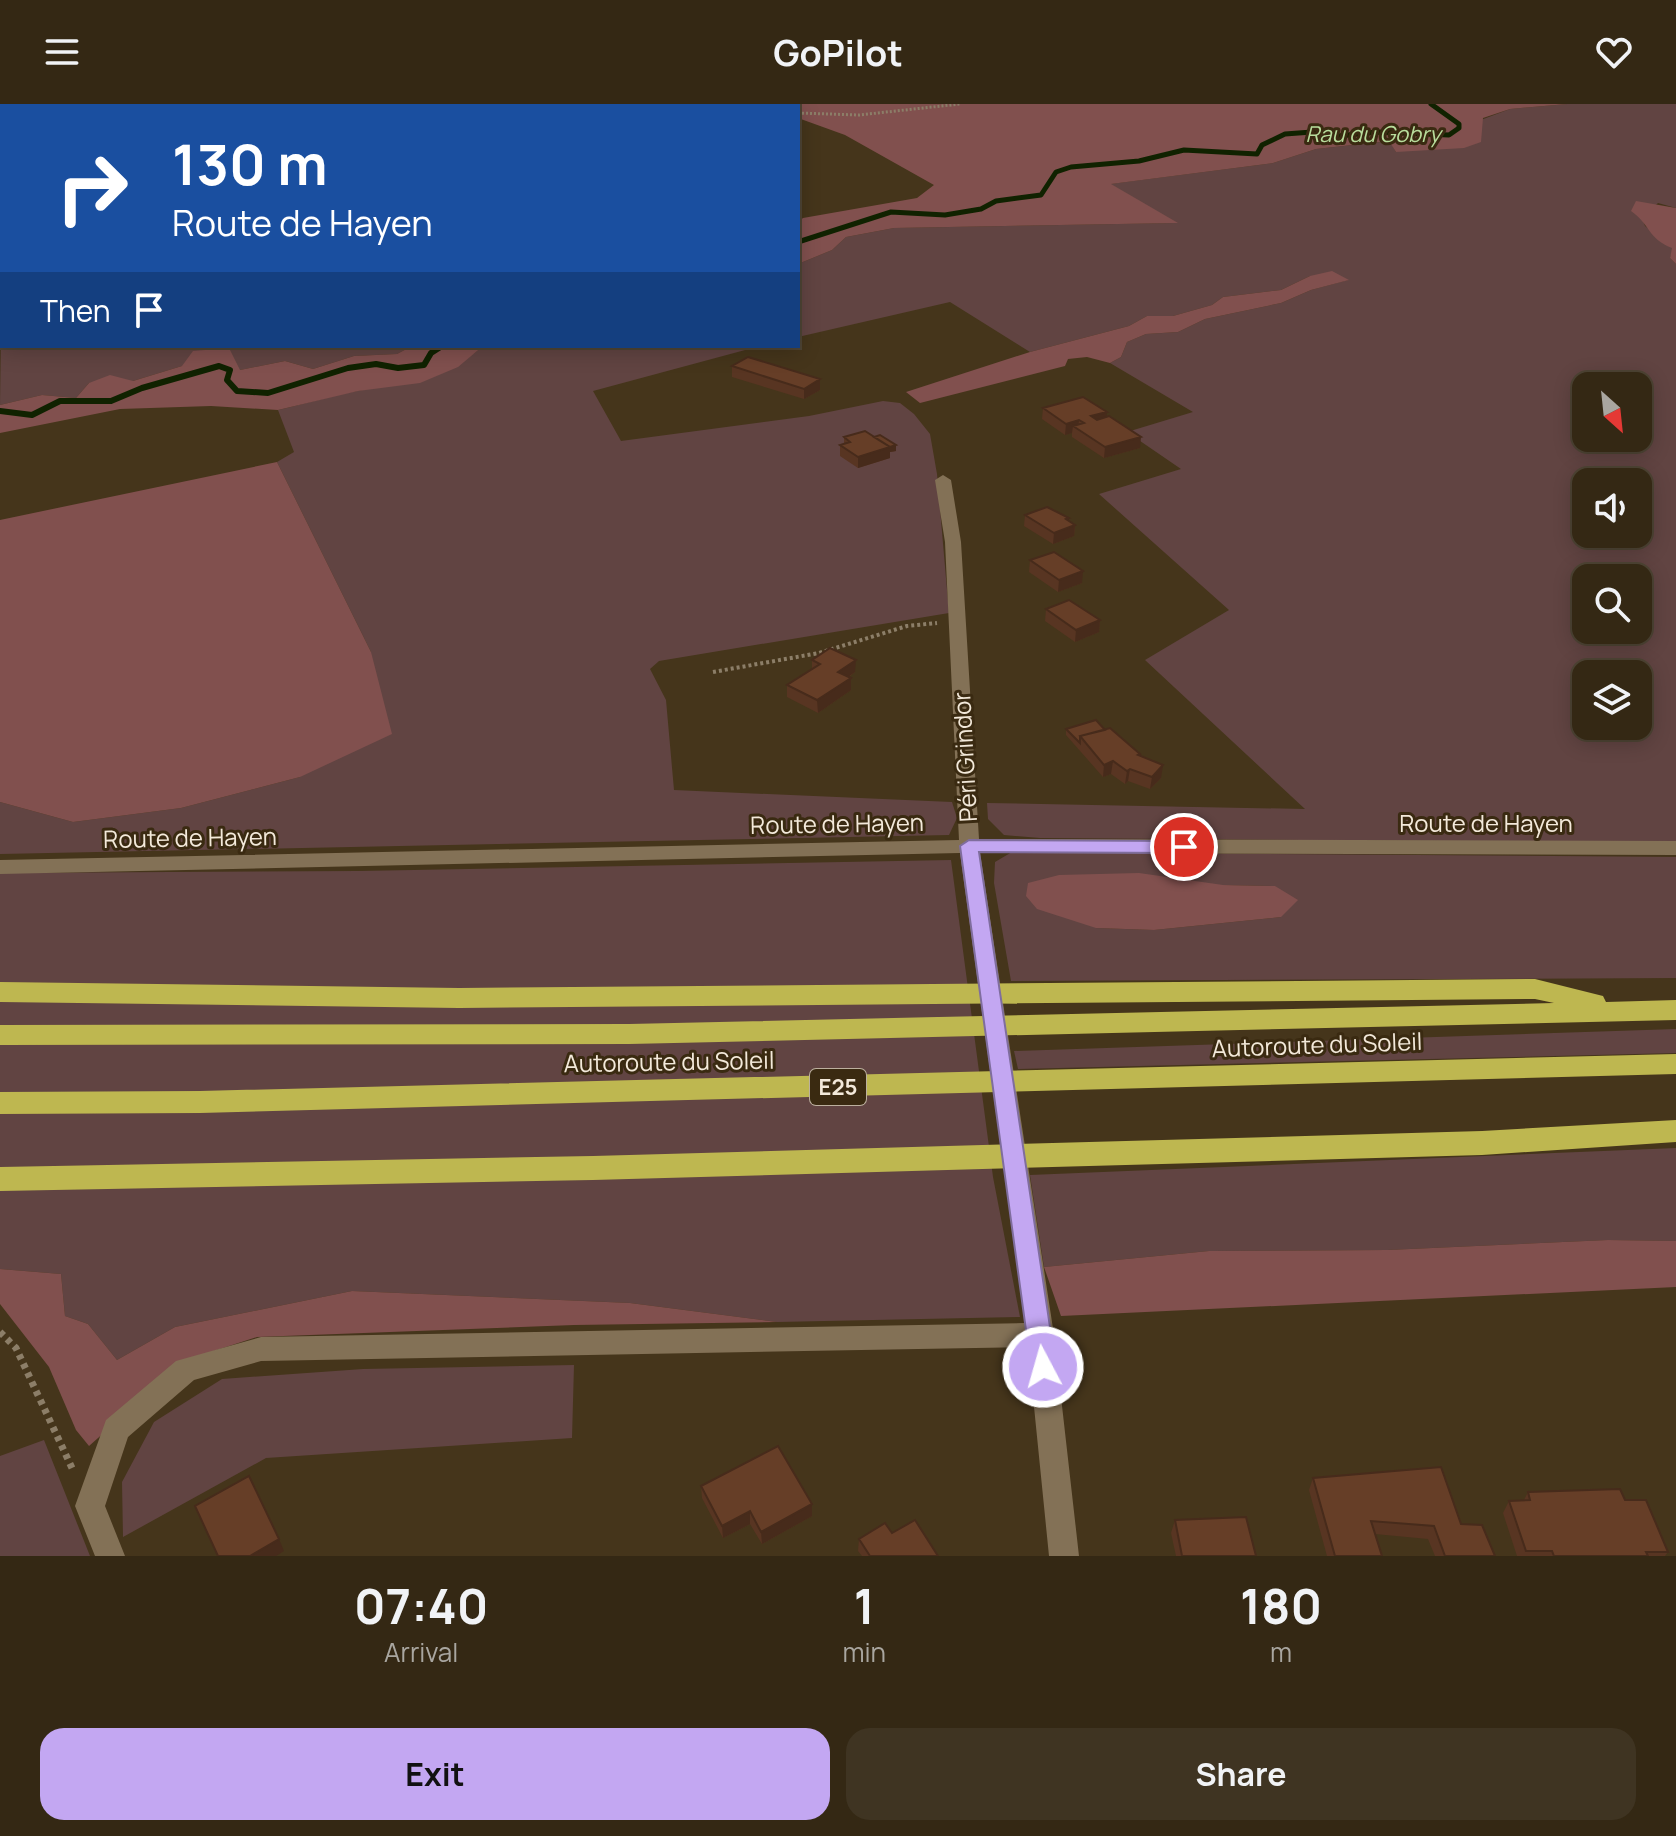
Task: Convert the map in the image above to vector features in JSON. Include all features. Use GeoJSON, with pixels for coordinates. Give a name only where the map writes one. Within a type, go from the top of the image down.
{"type":"FeatureCollection","features":[{"type":"Feature","properties":{"kind":"highway"},"geometry":{"type":"LineString","coordinates":[[0,992],[475,998],[1535,989],[1626,1011]]}},
{"type":"Feature","properties":{"kind":"highway","name":"Autoroute du Soleil"},"geometry":{"type":"LineString","coordinates":[[0,1035],[217,1038],[840,1031],[1676,1010]]}},
{"type":"Feature","properties":{"kind":"highway","name":"Autoroute du Soleil"},"geometry":{"type":"LineString","coordinates":[[0,1103],[294,1100],[1676,1064]]}},
{"type":"Feature","properties":{"kind":"highway"},"geometry":{"type":"LineString","coordinates":[[0,1179],[577,1168],[1450,1144],[1676,1131]]}},
{"type":"Feature","properties":{"kind":"street","name":"Péri Grindor"},"geometry":{"type":"LineString","coordinates":[[943,480],[953,542],[969,846],[1040,1335],[1064,1556]]}},
{"type":"Feature","properties":{"kind":"street","name":"Route de Hayen"},"geometry":{"type":"LineString","coordinates":[[0,867],[969,846],[1676,848]]}},
{"type":"Feature","properties":{"kind":"street"},"geometry":{"type":"LineString","coordinates":[[110,1556],[90,1506],[116,1429],[186,1370],[261,1349],[1040,1335]]}},
{"type":"Feature","properties":{"kind":"path"},"geometry":{"type":"LineString","coordinates":[[800,113],[826,117],[862,116],[960,104]]}},
{"type":"Feature","properties":{"kind":"path"},"geometry":{"type":"LineString","coordinates":[[713,672],[819,653],[907,626],[957,620]]}},
{"type":"Feature","properties":{"kind":"path"},"geometry":{"type":"LineString","coordinates":[[0,1332],[16,1348],[90,1506]]}},
{"type":"Feature","properties":{"kind":"shaded area"},"geometry":{"type":"Polygon","coordinates":[[[800,104],[1567,104],[1510,109],[1483,118],[1481,142],[1464,148],[1396,152],[1389,141],[1316,149],[1273,163],[1111,184],[1178,223],[894,228],[846,237],[832,250],[800,263],[800,220],[803,218],[917,198],[934,185],[845,135],[800,119],[800,104]]]}},
{"type":"Feature","properties":{"kind":"shaded area"},"geometry":{"type":"Polygon","coordinates":[[[1567,104],[1676,104],[1676,208],[1658,203],[1642,218],[1645,226],[1673,248],[1670,258],[1676,264],[1676,843],[1040,838],[1004,835],[988,819],[987,803],[1305,809],[1145,660],[1229,610],[1099,494],[1181,469],[1127,432],[1193,412],[1110,363],[1121,357],[1127,342],[1146,334],[1178,332],[1205,319],[1281,303],[1311,290],[1348,280],[1310,276],[1281,290],[1223,297],[1212,305],[1173,316],[1147,316],[1129,326],[1030,352],[950,302],[800,337],[800,263],[832,250],[846,237],[894,228],[1176,223],[1110,184],[1273,163],[1316,149],[1390,141],[1396,152],[1510,109],[1567,104]]]}},
{"type":"Feature","properties":{"kind":"shaded area"},"geometry":{"type":"Polygon","coordinates":[[[1636,201],[1676,208],[1676,264],[1670,258],[1672,248],[1653,236],[1631,211],[1636,201]]]}},
{"type":"Feature","properties":{"kind":"shaded area"},"geometry":{"type":"Polygon","coordinates":[[[1332,271],[1349,280],[1311,290],[1281,303],[1205,319],[1178,332],[1146,334],[1127,342],[1121,357],[1110,363],[1087,357],[1068,359],[1065,366],[920,403],[906,392],[1030,352],[1129,326],[1147,316],[1173,316],[1212,305],[1223,297],[1281,290],[1310,276],[1332,271]]]}},
{"type":"Feature","properties":{"kind":"shaded area"},"geometry":{"type":"Polygon","coordinates":[[[1,348],[408,348],[397,354],[354,356],[313,369],[285,361],[240,370],[182,366],[133,381],[89,383],[76,398],[42,395],[0,405],[1,348]]]}},
{"type":"Feature","properties":{"kind":"shaded area"},"geometry":{"type":"Polygon","coordinates":[[[229,348],[240,370],[285,361],[313,369],[354,356],[397,354],[408,348],[481,348],[458,367],[420,383],[358,391],[278,410],[211,406],[120,409],[0,433],[0,405],[42,395],[76,398],[89,383],[110,375],[133,381],[182,366],[193,351],[229,348]]]}},
{"type":"Feature","properties":{"kind":"shaded area"},"geometry":{"type":"Polygon","coordinates":[[[480,348],[753,348],[593,391],[621,441],[809,416],[883,401],[900,403],[914,414],[930,434],[937,474],[949,613],[659,661],[650,669],[666,700],[674,790],[952,802],[957,818],[949,835],[0,854],[0,802],[73,822],[181,808],[300,777],[371,652],[277,462],[294,452],[278,410],[424,379],[466,359],[480,348]]]}},
{"type":"Feature","properties":{"kind":"shaded area"},"geometry":{"type":"Polygon","coordinates":[[[277,462],[371,652],[392,734],[300,777],[181,808],[73,822],[0,802],[0,520],[277,462]]]}},
{"type":"Feature","properties":{"kind":"shaded area"},"geometry":{"type":"Polygon","coordinates":[[[1012,852],[1676,857],[1676,978],[1011,981],[994,883],[995,862],[1012,852]],[[1223,885],[1096,928],[1154,930],[1281,917],[1275,886],[1223,885]]]}},
{"type":"Feature","properties":{"kind":"shaded area"},"geometry":{"type":"Polygon","coordinates":[[[951,860],[993,1177],[1020,1317],[777,1322],[630,1303],[352,1291],[175,1327],[117,1360],[88,1324],[65,1316],[61,1274],[0,1269],[0,873],[358,871],[951,860]]]}},
{"type":"Feature","properties":{"kind":"shaded area"},"geometry":{"type":"Polygon","coordinates":[[[1139,873],[1223,885],[1275,886],[1298,900],[1281,917],[1154,930],[1096,928],[1037,909],[1026,896],[1028,883],[1059,875],[1139,873]]]}},
{"type":"Feature","properties":{"kind":"shaded area"},"geometry":{"type":"Polygon","coordinates":[[[1676,1029],[1676,1053],[1018,1069],[1014,1051],[1676,1029]]]}},
{"type":"Feature","properties":{"kind":"shaded area"},"geometry":{"type":"Polygon","coordinates":[[[1676,1148],[1676,1241],[1608,1240],[1388,1250],[1209,1251],[1044,1267],[1030,1175],[1676,1148]]]}},
{"type":"Feature","properties":{"kind":"shaded area"},"geometry":{"type":"Polygon","coordinates":[[[1608,1240],[1676,1241],[1676,1287],[1061,1316],[1044,1267],[1209,1251],[1388,1250],[1608,1240]]]}},
{"type":"Feature","properties":{"kind":"shaded area"},"geometry":{"type":"Polygon","coordinates":[[[0,1269],[61,1274],[65,1316],[88,1324],[117,1360],[175,1327],[352,1291],[630,1303],[777,1322],[574,1325],[257,1337],[186,1360],[89,1446],[76,1430],[49,1367],[0,1304],[0,1269]]]}},
{"type":"Feature","properties":{"kind":"shaded area"},"geometry":{"type":"Polygon","coordinates":[[[574,1365],[572,1438],[266,1458],[123,1537],[122,1482],[154,1422],[222,1379],[363,1369],[574,1365]]]}},
{"type":"Feature","properties":{"kind":"shaded area"},"geometry":{"type":"Polygon","coordinates":[[[44,1440],[90,1556],[0,1556],[0,1456],[44,1440]]]}},
{"type":"Feature","properties":{"kind":"building"},"geometry":{"type":"Polygon","coordinates":[[[748,357],[820,379],[804,389],[732,366],[748,357]]]}},
{"type":"Feature","properties":{"kind":"building"},"geometry":{"type":"Polygon","coordinates":[[[1083,397],[1107,412],[1091,416],[1097,420],[1109,416],[1141,437],[1105,447],[1073,426],[1084,423],[1079,420],[1066,424],[1043,408],[1083,397]]]}},
{"type":"Feature","properties":{"kind":"building"},"geometry":{"type":"Polygon","coordinates":[[[865,431],[890,447],[858,457],[840,445],[850,442],[844,437],[865,431]]]}},
{"type":"Feature","properties":{"kind":"building"},"geometry":{"type":"Polygon","coordinates":[[[880,435],[896,445],[890,447],[874,437],[880,435]]]}},
{"type":"Feature","properties":{"kind":"building"},"geometry":{"type":"Polygon","coordinates":[[[1047,507],[1069,518],[1066,519],[1075,525],[1054,533],[1025,515],[1047,507]]]}},
{"type":"Feature","properties":{"kind":"building"},"geometry":{"type":"Polygon","coordinates":[[[1054,552],[1083,571],[1059,580],[1030,560],[1054,552]]]}},
{"type":"Feature","properties":{"kind":"building"},"geometry":{"type":"Polygon","coordinates":[[[1069,600],[1100,620],[1076,630],[1046,609],[1069,600]]]}},
{"type":"Feature","properties":{"kind":"building"},"geometry":{"type":"Polygon","coordinates":[[[830,648],[856,660],[838,672],[851,678],[817,700],[787,685],[820,664],[812,660],[830,648]]]}},
{"type":"Feature","properties":{"kind":"building"},"geometry":{"type":"Polygon","coordinates":[[[1096,720],[1105,730],[1080,736],[1080,743],[1066,729],[1096,720]]]}},
{"type":"Feature","properties":{"kind":"building"},"geometry":{"type":"Polygon","coordinates":[[[1110,728],[1138,755],[1163,765],[1152,777],[1130,769],[1127,771],[1113,761],[1104,765],[1080,736],[1110,728]]]}},
{"type":"Feature","properties":{"kind":"building"},"geometry":{"type":"Polygon","coordinates":[[[778,1446],[812,1504],[761,1532],[750,1511],[722,1526],[701,1486],[778,1446]]]}},
{"type":"Feature","properties":{"kind":"building"},"geometry":{"type":"Polygon","coordinates":[[[1441,1467],[1461,1524],[1482,1525],[1495,1556],[1445,1556],[1434,1526],[1371,1521],[1382,1556],[1335,1556],[1313,1478],[1441,1467]]]}},
{"type":"Feature","properties":{"kind":"building"},"geometry":{"type":"Polygon","coordinates":[[[249,1476],[279,1539],[250,1556],[218,1556],[195,1506],[249,1476]]]}},
{"type":"Feature","properties":{"kind":"building"},"geometry":{"type":"Polygon","coordinates":[[[1620,1489],[1625,1500],[1646,1500],[1668,1552],[1646,1552],[1648,1556],[1554,1556],[1552,1551],[1526,1551],[1509,1501],[1530,1500],[1528,1492],[1620,1489]]]}},
{"type":"Feature","properties":{"kind":"building"},"geometry":{"type":"Polygon","coordinates":[[[1246,1517],[1256,1556],[1182,1556],[1175,1520],[1246,1517]]]}},
{"type":"Feature","properties":{"kind":"building"},"geometry":{"type":"Polygon","coordinates":[[[915,1520],[938,1556],[870,1556],[859,1539],[885,1523],[892,1533],[915,1520]]]}},
{"type":"Feature","properties":{"kind":"waterway","name":"Rau du Gobry"},"geometry":{"type":"LineString","coordinates":[[800,241],[891,212],[945,215],[981,209],[996,201],[1041,195],[1056,172],[1071,167],[1139,161],[1184,150],[1257,154],[1262,145],[1285,134],[1312,132],[1329,137],[1377,132],[1449,135],[1459,128],[1459,124],[1431,104]]}},
{"type":"Feature","properties":{"kind":"waterway","name":"Rau du Gobry"},"geometry":{"type":"LineString","coordinates":[[0,411],[32,415],[60,401],[111,401],[142,388],[219,366],[230,370],[227,380],[237,391],[268,393],[348,368],[376,364],[398,368],[424,365],[431,353],[439,348]]}},
{"type":"Feature","properties":{"kind":"route"},"geometry":{"type":"LineString","coordinates":[[1043,1367],[969,846],[1184,847]]}}]}
